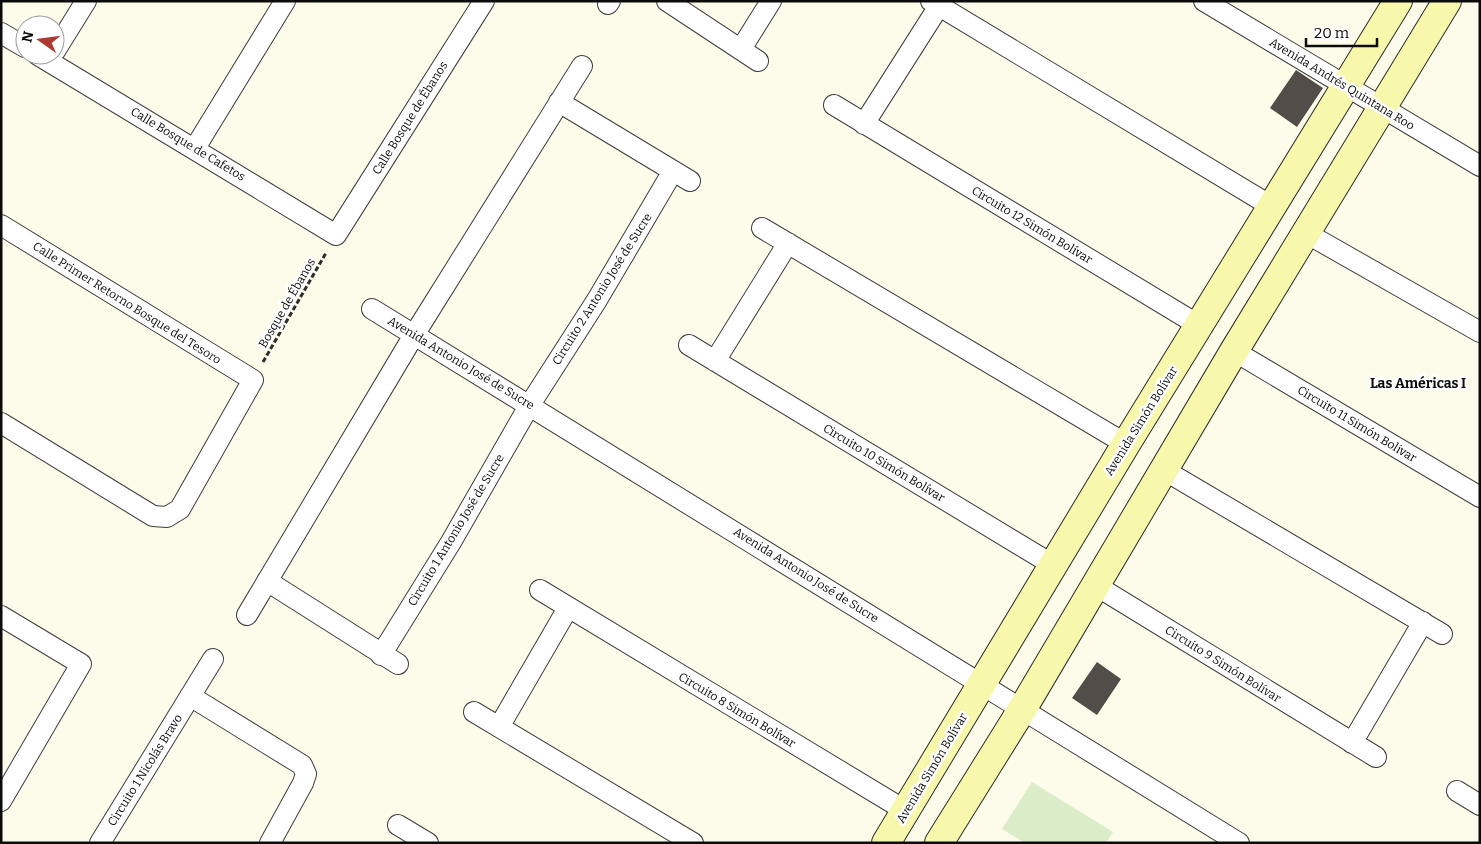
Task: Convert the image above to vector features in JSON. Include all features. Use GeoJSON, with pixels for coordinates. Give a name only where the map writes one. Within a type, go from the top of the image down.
{"type":"FeatureCollection","features":[{"type":"Feature","properties":{"kind":"main road","name":"Avenida Simón Bolívar"},"geometry":{"type":"LineString","coordinates":[[886,843],[1126,444],[1398,1]]}},
{"type":"Feature","properties":{"kind":"main road"},"geometry":{"type":"LineString","coordinates":[[939,843],[1023,708],[1234,351],[1447,1]]}},
{"type":"Feature","properties":{"kind":"street"},"geometry":{"type":"LineString","coordinates":[[65,32],[86,1]]}},
{"type":"Feature","properties":{"kind":"street"},"geometry":{"type":"LineString","coordinates":[[196,148],[285,1]]}},
{"type":"Feature","properties":{"kind":"street","name":"Calle Bosque de Ébanos"},"geometry":{"type":"LineString","coordinates":[[336,235],[484,1]]}},
{"type":"Feature","properties":{"kind":"street"},"geometry":{"type":"LineString","coordinates":[[666,1],[758,61]]}},
{"type":"Feature","properties":{"kind":"street"},"geometry":{"type":"LineString","coordinates":[[740,49],[771,1]]}},
{"type":"Feature","properties":{"kind":"street","name":"Avenida Andrés Quintana Roo"},"geometry":{"type":"LineString","coordinates":[[1204,1],[1480,166]]}},
{"type":"Feature","properties":{"kind":"street"},"geometry":{"type":"LineString","coordinates":[[864,124],[935,4],[1271,206]]}},
{"type":"Feature","properties":{"kind":"street"},"geometry":{"type":"LineString","coordinates":[[1,33],[15,41]]}},
{"type":"Feature","properties":{"kind":"street","name":"Calle Bosque de Cafetos"},"geometry":{"type":"LineString","coordinates":[[65,65],[336,235]]}},
{"type":"Feature","properties":{"kind":"street"},"geometry":{"type":"LineString","coordinates":[[247,614],[414,335],[582,66]]}},
{"type":"Feature","properties":{"kind":"street","name":"Circuito 2 Antonio José de Sucre"},"geometry":{"type":"LineString","coordinates":[[529,406],[597,300],[682,176],[559,102]]}},
{"type":"Feature","properties":{"kind":"street","name":"Circuito 12 Simón Bolívar"},"geometry":{"type":"LineString","coordinates":[[834,105],[1200,326]]}},
{"type":"Feature","properties":{"kind":"street","name":"Calle Primer Retorno Bosque del Tesoro"},"geometry":{"type":"LineString","coordinates":[[1,225],[252,380]]}},
{"type":"Feature","properties":{"kind":"street"},"geometry":{"type":"LineString","coordinates":[[762,228],[1126,444]]}},
{"type":"Feature","properties":{"kind":"street"},"geometry":{"type":"LineString","coordinates":[[1306,233],[1480,332]]}},
{"type":"Feature","properties":{"kind":"street"},"geometry":{"type":"LineString","coordinates":[[715,361],[788,243]]}},
{"type":"Feature","properties":{"kind":"street","name":"Avenida Antonio José de Sucre"},"geometry":{"type":"LineString","coordinates":[[372,309],[1023,708],[1239,843]]}},
{"type":"Feature","properties":{"kind":"street","name":"Circuito 10 Simón Bolívar"},"geometry":{"type":"LineString","coordinates":[[690,345],[1053,565]]}},
{"type":"Feature","properties":{"kind":"street","name":"Circuito 11 Simón Bolivar"},"geometry":{"type":"LineString","coordinates":[[1234,351],[1480,497]]}},
{"type":"Feature","properties":{"kind":"street"},"geometry":{"type":"LineString","coordinates":[[1,423],[153,516],[167,517],[180,509],[252,380]]}},
{"type":"Feature","properties":{"kind":"street","name":"Circuito 1 Antonio José de Sucre"},"geometry":{"type":"LineString","coordinates":[[267,581],[390,660],[451,542],[529,406]]}},
{"type":"Feature","properties":{"kind":"street"},"geometry":{"type":"LineString","coordinates":[[1164,470],[1442,634]]}},
{"type":"Feature","properties":{"kind":"street","name":"Circuito 9 Simón Bolívar"},"geometry":{"type":"LineString","coordinates":[[1095,585],[1376,757]]}},
{"type":"Feature","properties":{"kind":"street","name":"Circuito 8 Simón Bolívar"},"geometry":{"type":"LineString","coordinates":[[540,590],[906,811]]}},
{"type":"Feature","properties":{"kind":"street"},"geometry":{"type":"LineString","coordinates":[[499,727],[568,608]]}},
{"type":"Feature","properties":{"kind":"street"},"geometry":{"type":"LineString","coordinates":[[1,616],[81,664],[1,801]]}},
{"type":"Feature","properties":{"kind":"street"},"geometry":{"type":"LineString","coordinates":[[1352,743],[1423,622]]}},
{"type":"Feature","properties":{"kind":"street","name":"Circuito 1 Nicolás Bravo"},"geometry":{"type":"LineString","coordinates":[[100,843],[214,659]]}},
{"type":"Feature","properties":{"kind":"street"},"geometry":{"type":"LineString","coordinates":[[190,696],[302,765],[306,774],[303,783],[270,843]]}},
{"type":"Feature","properties":{"kind":"street"},"geometry":{"type":"LineString","coordinates":[[474,712],[693,843]]}},
{"type":"Feature","properties":{"kind":"street"},"geometry":{"type":"LineString","coordinates":[[398,825],[428,843]]}},
{"type":"Feature","properties":{"kind":"path","name":"Bosque de Ébanos"},"geometry":{"type":"LineString","coordinates":[[252,380],[336,235]]}},
{"type":"Feature","properties":{"kind":"green space"},"geometry":{"type":"Polygon","coordinates":[[[1032,782],[1113,832],[1106,843],[1025,843],[1002,829],[1032,782]]]}},
{"type":"Feature","properties":{"kind":"building"},"geometry":{"type":"Polygon","coordinates":[[[1296,70],[1323,88],[1297,127],[1270,108],[1296,70]]]}},
{"type":"Feature","properties":{"kind":"building"},"geometry":{"type":"Polygon","coordinates":[[[1097,662],[1121,679],[1097,715],[1072,698],[1097,662]]]}},
{"type":"Feature","properties":{"kind":"district","name":"Las Américas I"},"geometry":{"type":"Point","coordinates":[1418,383]}}]}
